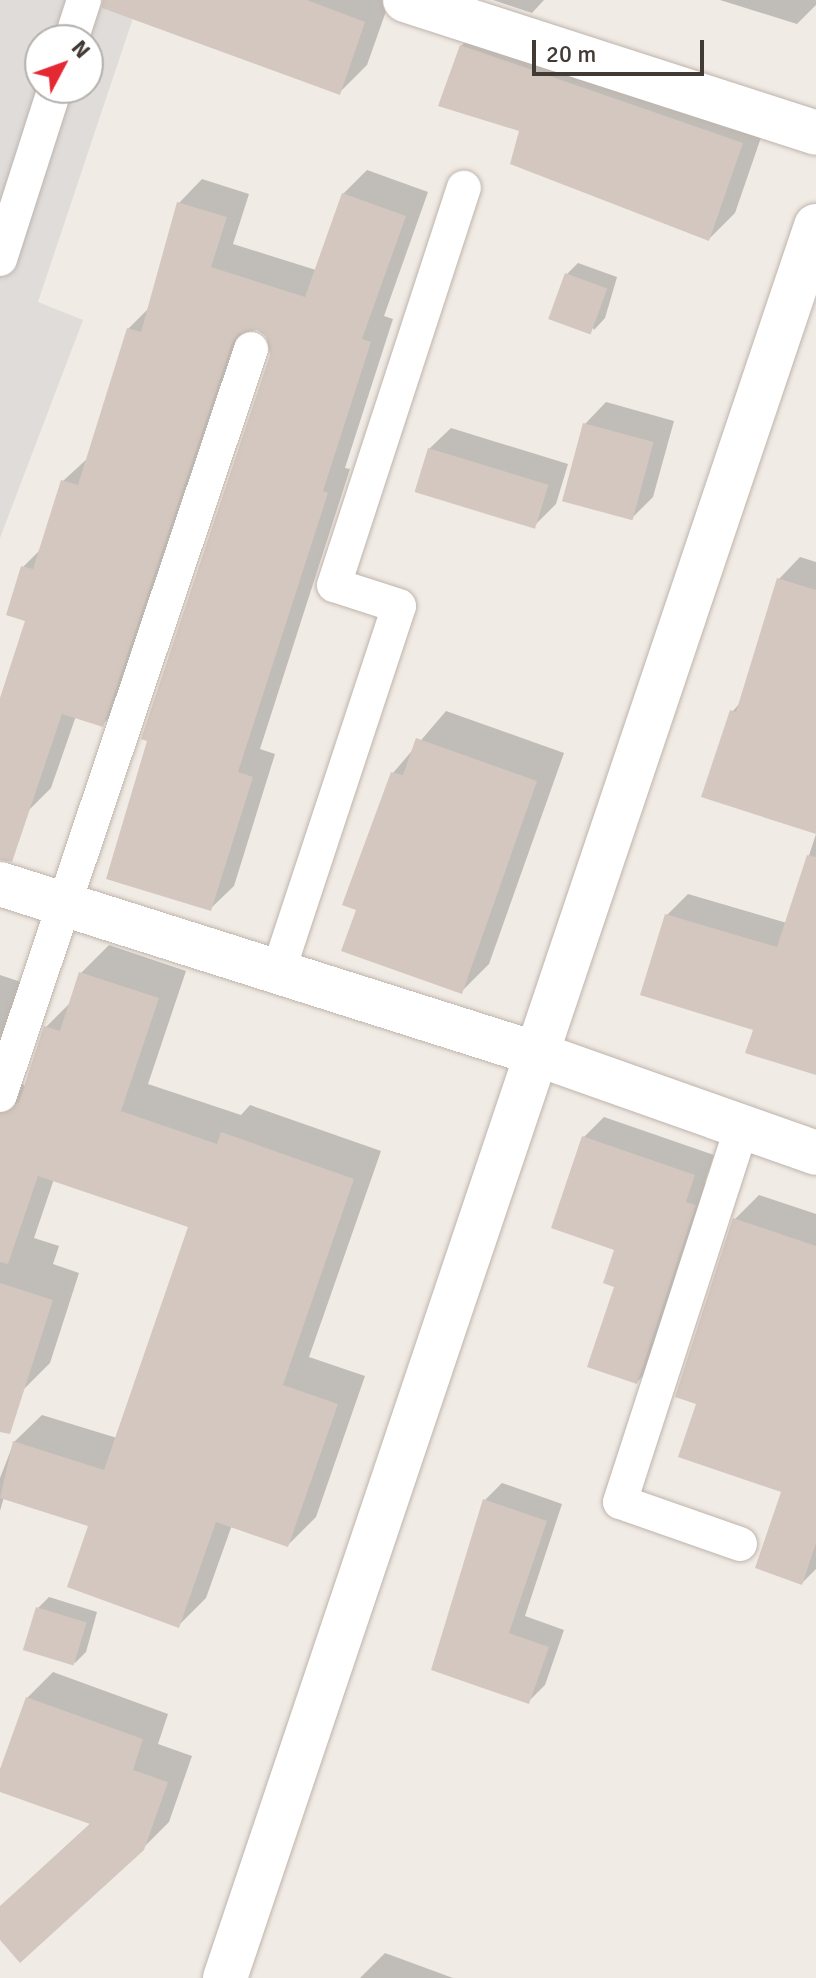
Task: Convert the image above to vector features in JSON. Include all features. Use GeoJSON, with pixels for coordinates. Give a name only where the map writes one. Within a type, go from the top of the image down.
{"type":"FeatureCollection","features":[{"type":"Feature","properties":{"kind":"street"},"geometry":{"type":"LineString","coordinates":[[405,0],[816,133]]}},
{"type":"Feature","properties":{"kind":"street"},"geometry":{"type":"LineString","coordinates":[[225,1978],[534,1053],[816,226]]}},
{"type":"Feature","properties":{"kind":"street"},"geometry":{"type":"LineString","coordinates":[[0,884],[534,1053],[816,1153]]}},
{"type":"Feature","properties":{"kind":"lane"},"geometry":{"type":"LineString","coordinates":[[76,24],[84,0]]}},
{"type":"Feature","properties":{"kind":"lane"},"geometry":{"type":"LineString","coordinates":[[0,259],[50,104]]}},
{"type":"Feature","properties":{"kind":"lane"},"geometry":{"type":"LineString","coordinates":[[278,972],[399,606],[334,585],[464,188]]}},
{"type":"Feature","properties":{"kind":"lane"},"geometry":{"type":"LineString","coordinates":[[0,1095],[61,903],[251,349]]}},
{"type":"Feature","properties":{"kind":"lane"},"geometry":{"type":"LineString","coordinates":[[740,1544],[620,1502],[742,1127]]}},
{"type":"Feature","properties":{"kind":"shaded area"},"geometry":{"type":"Polygon","coordinates":[[[0,0],[139,0],[38,302],[83,320],[0,538],[0,0]]]}},
{"type":"Feature","properties":{"kind":"building"},"geometry":{"type":"Polygon","coordinates":[[[103,0],[307,0],[365,22],[340,95],[102,8],[103,0]]]}},
{"type":"Feature","properties":{"kind":"building"},"geometry":{"type":"Polygon","coordinates":[[[460,45],[743,143],[709,241],[510,164],[519,131],[438,106],[460,45]]]}},
{"type":"Feature","properties":{"kind":"building"},"geometry":{"type":"Polygon","coordinates":[[[342,193],[406,216],[362,339],[371,342],[323,491],[328,493],[238,772],[253,777],[211,911],[106,879],[147,741],[141,739],[270,355],[266,336],[257,330],[238,334],[232,343],[103,727],[62,714],[12,862],[0,860],[0,698],[25,621],[6,615],[21,566],[33,569],[61,480],[78,485],[127,328],[141,332],[177,202],[227,217],[211,267],[305,297],[342,193]]]}},
{"type":"Feature","properties":{"kind":"building"},"geometry":{"type":"Polygon","coordinates":[[[565,273],[607,288],[591,334],[548,319],[565,273]]]}},
{"type":"Feature","properties":{"kind":"building"},"geometry":{"type":"Polygon","coordinates":[[[583,423],[654,442],[633,520],[562,501],[583,423]]]}},
{"type":"Feature","properties":{"kind":"building"},"geometry":{"type":"Polygon","coordinates":[[[428,448],[548,485],[535,529],[415,492],[428,448]]]}},
{"type":"Feature","properties":{"kind":"building"},"geometry":{"type":"Polygon","coordinates":[[[777,578],[816,590],[816,834],[701,797],[730,710],[736,712],[777,578]]]}},
{"type":"Feature","properties":{"kind":"building"},"geometry":{"type":"Polygon","coordinates":[[[416,738],[537,781],[462,994],[341,951],[356,910],[342,905],[391,772],[403,775],[416,738]]]}},
{"type":"Feature","properties":{"kind":"building"},"geometry":{"type":"Polygon","coordinates":[[[807,855],[816,857],[816,1075],[745,1053],[753,1030],[640,995],[665,914],[777,947],[807,855]]]}},
{"type":"Feature","properties":{"kind":"building"},"geometry":{"type":"Polygon","coordinates":[[[79,972],[159,998],[121,1111],[217,1144],[221,1132],[354,1179],[283,1385],[338,1404],[288,1547],[216,1522],[179,1628],[67,1587],[88,1526],[0,1498],[13,1441],[104,1470],[188,1227],[38,1176],[8,1264],[0,1262],[0,1114],[19,1102],[44,1026],[60,1031],[79,972]]]}},
{"type":"Feature","properties":{"kind":"building"},"geometry":{"type":"Polygon","coordinates":[[[582,1136],[695,1175],[686,1202],[696,1205],[637,1384],[587,1367],[614,1287],[603,1283],[614,1250],[551,1228],[582,1136]]]}},
{"type":"Feature","properties":{"kind":"building"},"geometry":{"type":"Polygon","coordinates":[[[733,1218],[816,1246],[816,1543],[802,1585],[755,1568],[781,1492],[678,1457],[696,1404],[675,1397],[733,1218]]]}},
{"type":"Feature","properties":{"kind":"building"},"geometry":{"type":"Polygon","coordinates":[[[0,1283],[53,1300],[10,1434],[0,1432],[0,1283]]]}},
{"type":"Feature","properties":{"kind":"building"},"geometry":{"type":"Polygon","coordinates":[[[483,1499],[547,1521],[509,1633],[549,1647],[529,1704],[431,1670],[483,1499]]]}},
{"type":"Feature","properties":{"kind":"building"},"geometry":{"type":"Polygon","coordinates":[[[36,1607],[87,1622],[74,1666],[23,1650],[36,1607]]]}},
{"type":"Feature","properties":{"kind":"building"},"geometry":{"type":"Polygon","coordinates":[[[26,1697],[143,1739],[133,1770],[168,1782],[144,1850],[20,1963],[0,1940],[0,1906],[90,1824],[0,1792],[0,1769],[26,1697]]]}}]}
